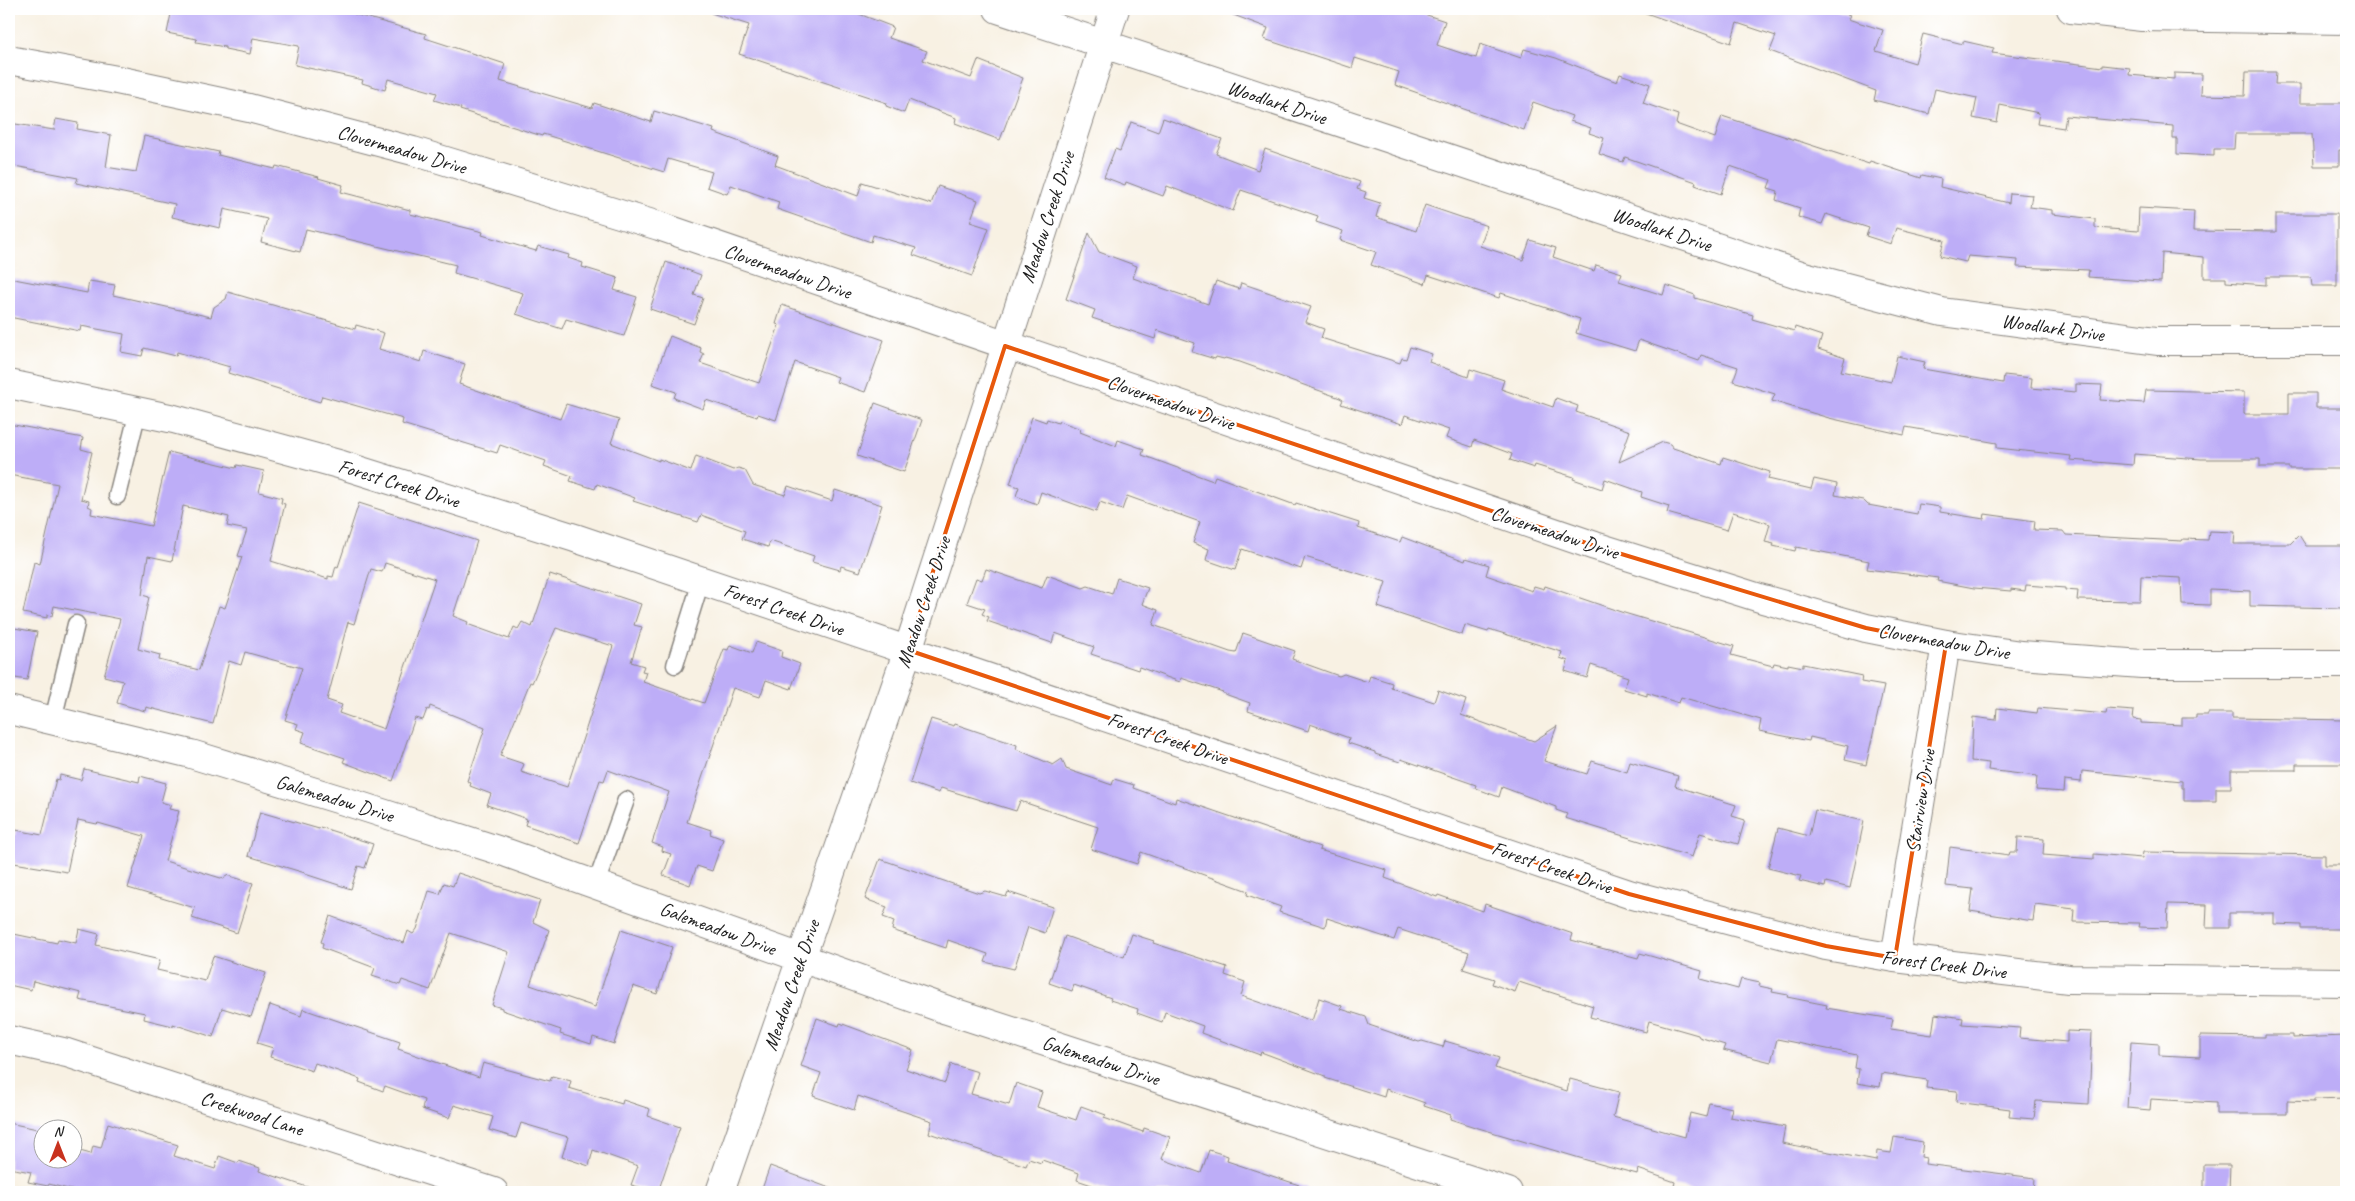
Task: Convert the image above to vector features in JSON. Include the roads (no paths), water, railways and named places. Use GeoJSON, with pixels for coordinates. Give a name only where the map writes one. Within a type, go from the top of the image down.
{"type":"FeatureCollection","features":[{"type":"Feature","properties":{"kind":"street","name":"Woodlark Drive"},"geometry":{"type":"LineString","coordinates":[[998,9],[1804,276],[1942,312],[2157,341],[2346,341]]}},
{"type":"Feature","properties":{"kind":"street","name":"Meadow Creek Drive"},"geometry":{"type":"LineString","coordinates":[[720,1192],[908,650],[1115,9]]}},
{"type":"Feature","properties":{"kind":"street"},"geometry":{"type":"LineString","coordinates":[[2071,9],[2142,17],[2346,20]]}},
{"type":"Feature","properties":{"kind":"street","name":"Clovermeadow Drive"},"geometry":{"type":"LineString","coordinates":[[9,60],[240,106],[414,151],[658,226],[1595,546],[1791,607],[1866,628],[1946,644],[2021,655],[2142,664],[2346,664]]}},
{"type":"Feature","properties":{"kind":"street","name":"Forest Creek Drive"},"geometry":{"type":"LineString","coordinates":[[9,384],[138,411],[342,465],[575,538],[1629,894],[1826,946],[1895,958],[2069,979],[2346,982]]}},
{"type":"Feature","properties":{"kind":"street","name":"Stairview Drive"},"geometry":{"type":"LineString","coordinates":[[1895,958],[1946,644]]}},
{"type":"Feature","properties":{"kind":"street","name":"Galemeadow Drive"},"geometry":{"type":"LineString","coordinates":[[9,710],[191,754],[363,806],[596,884],[947,1010],[1508,1192]]}},
{"type":"Feature","properties":{"kind":"street","name":"Creekwood Lane"},"geometry":{"type":"LineString","coordinates":[[9,1040],[66,1053],[494,1192]]}},
{"type":"Feature","properties":{"kind":"lane"},"geometry":{"type":"LineString","coordinates":[[117,496],[138,411]]}},
{"type":"Feature","properties":{"kind":"lane"},"geometry":{"type":"LineString","coordinates":[[675,665],[701,581]]}},
{"type":"Feature","properties":{"kind":"lane"},"geometry":{"type":"LineString","coordinates":[[53,720],[76,624]]}},
{"type":"Feature","properties":{"kind":"lane"},"geometry":{"type":"LineString","coordinates":[[596,884],[626,800]]}}]}
